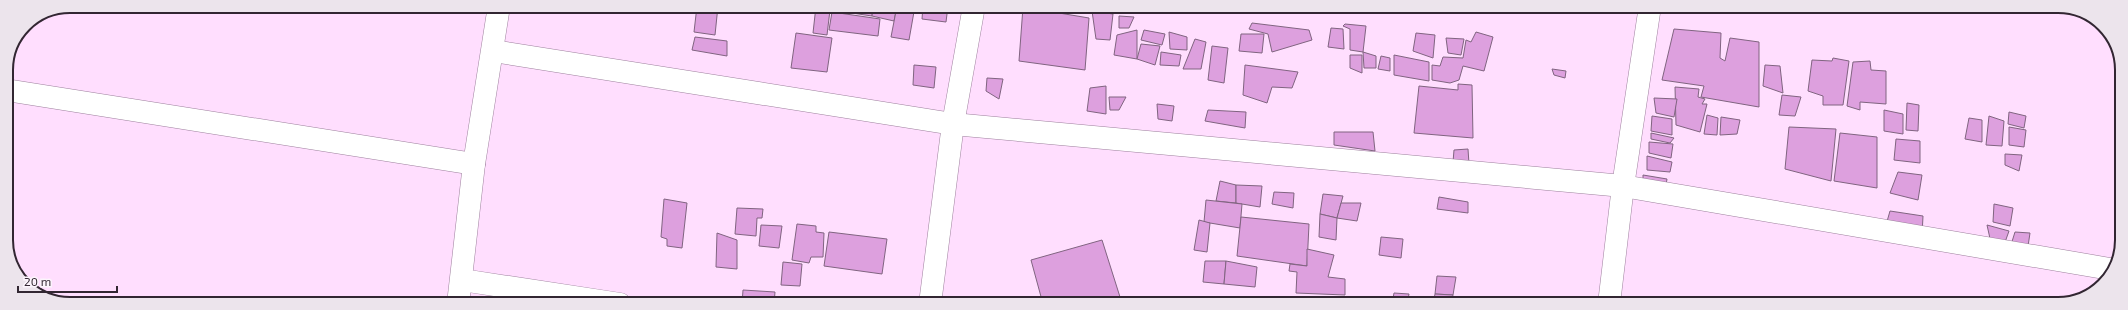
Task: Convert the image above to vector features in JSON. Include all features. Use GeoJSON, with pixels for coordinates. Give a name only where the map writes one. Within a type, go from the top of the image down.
{"type":"FeatureCollection","features":[{"type":"Feature","properties":{"kind":"street"},"geometry":{"type":"LineString","coordinates":[[459,297],[474,164],[498,13]]}},
{"type":"Feature","properties":{"kind":"street"},"geometry":{"type":"LineString","coordinates":[[931,297],[953,124],[973,13]]}},
{"type":"Feature","properties":{"kind":"street"},"geometry":{"type":"LineString","coordinates":[[1610,297],[1623,186],[1649,13]]}},
{"type":"Feature","properties":{"kind":"street"},"geometry":{"type":"LineString","coordinates":[[493,51],[953,124],[1623,186],[2107,269]]}},
{"type":"Feature","properties":{"kind":"street"},"geometry":{"type":"LineString","coordinates":[[13,91],[474,164]]}},
{"type":"Feature","properties":{"kind":"street"},"geometry":{"type":"LineString","coordinates":[[462,280],[574,297]]}},
{"type":"Feature","properties":{"kind":"building"},"geometry":{"type":"Polygon","coordinates":[[[696,13],[717,13],[715,35],[694,32],[696,13]]]}},
{"type":"Feature","properties":{"kind":"building"},"geometry":{"type":"Polygon","coordinates":[[[815,13],[830,13],[827,35],[813,33],[815,13]]]}},
{"type":"Feature","properties":{"kind":"building"},"geometry":{"type":"Polygon","coordinates":[[[832,13],[880,19],[878,36],[829,30],[832,13]]]}},
{"type":"Feature","properties":{"kind":"building"},"geometry":{"type":"Polygon","coordinates":[[[852,13],[872,13],[872,16],[852,13]]]}},
{"type":"Feature","properties":{"kind":"building"},"geometry":{"type":"Polygon","coordinates":[[[872,13],[896,13],[894,21],[872,16],[872,13]]]}},
{"type":"Feature","properties":{"kind":"building"},"geometry":{"type":"Polygon","coordinates":[[[896,13],[914,13],[909,40],[891,37],[896,13]]]}},
{"type":"Feature","properties":{"kind":"building"},"geometry":{"type":"Polygon","coordinates":[[[922,13],[947,13],[946,22],[922,19],[922,13]]]}},
{"type":"Feature","properties":{"kind":"building"},"geometry":{"type":"Polygon","coordinates":[[[1023,13],[1059,13],[1089,18],[1085,70],[1019,61],[1023,13]]]}},
{"type":"Feature","properties":{"kind":"building"},"geometry":{"type":"Polygon","coordinates":[[[1092,13],[1113,14],[1110,40],[1096,39],[1092,13]]]}},
{"type":"Feature","properties":{"kind":"building"},"geometry":{"type":"Polygon","coordinates":[[[1119,16],[1134,17],[1129,28],[1119,28],[1119,16]]]}},
{"type":"Feature","properties":{"kind":"building"},"geometry":{"type":"Polygon","coordinates":[[[1252,23],[1309,30],[1312,40],[1272,52],[1268,34],[1249,29],[1252,23]]]}},
{"type":"Feature","properties":{"kind":"building"},"geometry":{"type":"Polygon","coordinates":[[[1345,24],[1366,26],[1363,52],[1350,50],[1350,29],[1343,26],[1345,24]]]}},
{"type":"Feature","properties":{"kind":"building"},"geometry":{"type":"Polygon","coordinates":[[[1331,28],[1343,29],[1344,49],[1328,47],[1331,28]]]}},
{"type":"Feature","properties":{"kind":"building"},"geometry":{"type":"Polygon","coordinates":[[[1674,29],[1721,33],[1720,58],[1725,61],[1730,38],[1759,42],[1759,107],[1701,97],[1704,86],[1662,80],[1674,29]]]}},
{"type":"Feature","properties":{"kind":"building"},"geometry":{"type":"Polygon","coordinates":[[[1137,30],[1137,59],[1114,55],[1117,35],[1137,30]]]}},
{"type":"Feature","properties":{"kind":"building"},"geometry":{"type":"Polygon","coordinates":[[[1144,30],[1165,34],[1162,45],[1141,40],[1144,30]]]}},
{"type":"Feature","properties":{"kind":"building"},"geometry":{"type":"Polygon","coordinates":[[[1169,32],[1187,37],[1187,50],[1170,49],[1169,32]]]}},
{"type":"Feature","properties":{"kind":"building"},"geometry":{"type":"Polygon","coordinates":[[[1476,32],[1493,37],[1484,71],[1463,66],[1459,80],[1450,83],[1432,80],[1432,65],[1440,66],[1443,57],[1463,58],[1466,40],[1471,42],[1476,32]]]}},
{"type":"Feature","properties":{"kind":"building"},"geometry":{"type":"Polygon","coordinates":[[[796,33],[832,38],[827,72],[791,68],[796,33]]]}},
{"type":"Feature","properties":{"kind":"building"},"geometry":{"type":"Polygon","coordinates":[[[1416,33],[1435,35],[1433,58],[1413,51],[1416,33]]]}},
{"type":"Feature","properties":{"kind":"building"},"geometry":{"type":"Polygon","coordinates":[[[1241,34],[1264,34],[1262,53],[1239,51],[1241,34]]]}},
{"type":"Feature","properties":{"kind":"building"},"geometry":{"type":"Polygon","coordinates":[[[695,37],[727,41],[727,56],[692,50],[695,37]]]}},
{"type":"Feature","properties":{"kind":"building"},"geometry":{"type":"Polygon","coordinates":[[[1446,38],[1464,39],[1461,55],[1448,53],[1446,38]]]}},
{"type":"Feature","properties":{"kind":"building"},"geometry":{"type":"Polygon","coordinates":[[[1195,39],[1206,42],[1201,69],[1183,69],[1195,39]]]}},
{"type":"Feature","properties":{"kind":"building"},"geometry":{"type":"Polygon","coordinates":[[[1141,44],[1160,46],[1155,65],[1137,59],[1141,44]]]}},
{"type":"Feature","properties":{"kind":"building"},"geometry":{"type":"Polygon","coordinates":[[[1212,46],[1228,48],[1224,83],[1208,80],[1212,46]]]}},
{"type":"Feature","properties":{"kind":"building"},"geometry":{"type":"Polygon","coordinates":[[[1161,52],[1181,55],[1179,66],[1160,65],[1161,52]]]}},
{"type":"Feature","properties":{"kind":"building"},"geometry":{"type":"Polygon","coordinates":[[[1363,52],[1376,56],[1376,68],[1364,68],[1363,52]]]}},
{"type":"Feature","properties":{"kind":"building"},"geometry":{"type":"Polygon","coordinates":[[[1350,55],[1362,55],[1362,73],[1350,68],[1350,55]]]}},
{"type":"Feature","properties":{"kind":"building"},"geometry":{"type":"Polygon","coordinates":[[[1394,55],[1429,62],[1429,81],[1394,75],[1394,55]]]}},
{"type":"Feature","properties":{"kind":"building"},"geometry":{"type":"Polygon","coordinates":[[[1381,56],[1390,58],[1390,71],[1378,69],[1381,56]]]}},
{"type":"Feature","properties":{"kind":"building"},"geometry":{"type":"Polygon","coordinates":[[[1833,58],[1849,61],[1843,105],[1823,105],[1823,96],[1808,91],[1812,60],[1832,61],[1833,58]]]}},
{"type":"Feature","properties":{"kind":"building"},"geometry":{"type":"Polygon","coordinates":[[[1870,61],[1871,70],[1886,71],[1886,104],[1860,102],[1860,110],[1847,106],[1853,62],[1870,61]]]}},
{"type":"Feature","properties":{"kind":"building"},"geometry":{"type":"Polygon","coordinates":[[[914,65],[936,67],[934,88],[913,85],[914,65]]]}},
{"type":"Feature","properties":{"kind":"building"},"geometry":{"type":"Polygon","coordinates":[[[1245,65],[1298,72],[1292,88],[1272,87],[1267,103],[1243,95],[1245,65]]]}},
{"type":"Feature","properties":{"kind":"building"},"geometry":{"type":"Polygon","coordinates":[[[1765,65],[1780,66],[1783,93],[1763,86],[1765,65]]]}},
{"type":"Feature","properties":{"kind":"building"},"geometry":{"type":"Polygon","coordinates":[[[1552,69],[1566,71],[1565,78],[1554,75],[1552,69]]]}},
{"type":"Feature","properties":{"kind":"building"},"geometry":{"type":"Polygon","coordinates":[[[987,78],[1003,79],[999,99],[986,91],[987,78]]]}},
{"type":"Feature","properties":{"kind":"building"},"geometry":{"type":"Polygon","coordinates":[[[1458,84],[1472,85],[1473,138],[1414,133],[1419,86],[1458,90],[1458,84]]]}},
{"type":"Feature","properties":{"kind":"building"},"geometry":{"type":"Polygon","coordinates":[[[1106,86],[1106,114],[1087,111],[1090,88],[1106,86]]]}},
{"type":"Feature","properties":{"kind":"building"},"geometry":{"type":"Polygon","coordinates":[[[1675,87],[1699,89],[1698,97],[1705,99],[1702,104],[1707,104],[1700,132],[1676,125],[1675,87]]]}},
{"type":"Feature","properties":{"kind":"building"},"geometry":{"type":"Polygon","coordinates":[[[1782,95],[1801,97],[1795,116],[1779,115],[1782,95]]]}},
{"type":"Feature","properties":{"kind":"building"},"geometry":{"type":"Polygon","coordinates":[[[1109,97],[1126,97],[1119,110],[1110,110],[1109,97]]]}},
{"type":"Feature","properties":{"kind":"building"},"geometry":{"type":"Polygon","coordinates":[[[1654,98],[1677,99],[1674,117],[1656,113],[1654,98]]]}},
{"type":"Feature","properties":{"kind":"building"},"geometry":{"type":"Polygon","coordinates":[[[1907,103],[1919,105],[1918,131],[1906,130],[1907,103]]]}},
{"type":"Feature","properties":{"kind":"building"},"geometry":{"type":"Polygon","coordinates":[[[1157,104],[1174,106],[1172,121],[1158,119],[1157,104]]]}},
{"type":"Feature","properties":{"kind":"building"},"geometry":{"type":"Polygon","coordinates":[[[1208,110],[1246,112],[1245,128],[1205,121],[1208,110]]]}},
{"type":"Feature","properties":{"kind":"building"},"geometry":{"type":"Polygon","coordinates":[[[1884,110],[1903,114],[1903,134],[1884,131],[1884,110]]]}},
{"type":"Feature","properties":{"kind":"building"},"geometry":{"type":"Polygon","coordinates":[[[2009,112],[2026,116],[2024,128],[2008,124],[2009,112]]]}},
{"type":"Feature","properties":{"kind":"building"},"geometry":{"type":"Polygon","coordinates":[[[1707,115],[1718,118],[1717,135],[1704,134],[1707,115]]]}},
{"type":"Feature","properties":{"kind":"building"},"geometry":{"type":"Polygon","coordinates":[[[1652,116],[1672,119],[1672,135],[1651,131],[1652,116]]]}},
{"type":"Feature","properties":{"kind":"building"},"geometry":{"type":"Polygon","coordinates":[[[1989,116],[2004,121],[2002,146],[1986,145],[1989,116]]]}},
{"type":"Feature","properties":{"kind":"building"},"geometry":{"type":"Polygon","coordinates":[[[1721,117],[1740,120],[1737,134],[1720,135],[1721,117]]]}},
{"type":"Feature","properties":{"kind":"building"},"geometry":{"type":"Polygon","coordinates":[[[1969,118],[1982,120],[1982,142],[1965,139],[1969,118]]]}},
{"type":"Feature","properties":{"kind":"building"},"geometry":{"type":"Polygon","coordinates":[[[1789,127],[1836,129],[1831,181],[1785,169],[1789,127]]]}},
{"type":"Feature","properties":{"kind":"building"},"geometry":{"type":"Polygon","coordinates":[[[2009,127],[2026,130],[2024,147],[2009,145],[2009,127]]]}},
{"type":"Feature","properties":{"kind":"building"},"geometry":{"type":"Polygon","coordinates":[[[1334,132],[1373,132],[1375,151],[1334,145],[1334,132]]]}},
{"type":"Feature","properties":{"kind":"building"},"geometry":{"type":"Polygon","coordinates":[[[1651,133],[1674,138],[1670,143],[1651,139],[1651,133]]]}},
{"type":"Feature","properties":{"kind":"building"},"geometry":{"type":"Polygon","coordinates":[[[1840,133],[1877,137],[1877,188],[1834,181],[1840,133]]]}},
{"type":"Feature","properties":{"kind":"building"},"geometry":{"type":"Polygon","coordinates":[[[1896,139],[1920,141],[1920,163],[1894,160],[1896,139]]]}},
{"type":"Feature","properties":{"kind":"building"},"geometry":{"type":"Polygon","coordinates":[[[1649,142],[1673,144],[1671,158],[1649,153],[1649,142]]]}},
{"type":"Feature","properties":{"kind":"building"},"geometry":{"type":"Polygon","coordinates":[[[1468,149],[1469,164],[1453,162],[1454,150],[1468,149]]]}},
{"type":"Feature","properties":{"kind":"building"},"geometry":{"type":"Polygon","coordinates":[[[2005,154],[2022,155],[2019,171],[2005,165],[2005,154]]]}},
{"type":"Feature","properties":{"kind":"building"},"geometry":{"type":"Polygon","coordinates":[[[1647,156],[1672,162],[1670,172],[1647,170],[1647,156]]]}},
{"type":"Feature","properties":{"kind":"building"},"geometry":{"type":"Polygon","coordinates":[[[1898,172],[1922,175],[1918,200],[1890,193],[1898,172]]]}},
{"type":"Feature","properties":{"kind":"building"},"geometry":{"type":"Polygon","coordinates":[[[1643,175],[1667,179],[1665,191],[1643,185],[1643,175]]]}},
{"type":"Feature","properties":{"kind":"building"},"geometry":{"type":"Polygon","coordinates":[[[1220,181],[1236,185],[1236,203],[1216,201],[1220,181]]]}},
{"type":"Feature","properties":{"kind":"building"},"geometry":{"type":"Polygon","coordinates":[[[1236,185],[1262,186],[1260,207],[1236,203],[1236,185]]]}},
{"type":"Feature","properties":{"kind":"building"},"geometry":{"type":"Polygon","coordinates":[[[1274,192],[1294,193],[1293,208],[1272,204],[1274,192]]]}},
{"type":"Feature","properties":{"kind":"building"},"geometry":{"type":"Polygon","coordinates":[[[1323,194],[1343,196],[1337,218],[1320,214],[1323,194]]]}},
{"type":"Feature","properties":{"kind":"building"},"geometry":{"type":"Polygon","coordinates":[[[1439,197],[1468,202],[1468,213],[1437,209],[1439,197]]]}},
{"type":"Feature","properties":{"kind":"building"},"geometry":{"type":"Polygon","coordinates":[[[664,199],[687,203],[682,248],[667,246],[667,239],[661,237],[664,199]]]}},
{"type":"Feature","properties":{"kind":"building"},"geometry":{"type":"Polygon","coordinates":[[[1206,200],[1242,204],[1240,228],[1204,222],[1206,200]]]}},
{"type":"Feature","properties":{"kind":"building"},"geometry":{"type":"Polygon","coordinates":[[[1341,203],[1361,203],[1357,221],[1337,218],[1341,203]]]}},
{"type":"Feature","properties":{"kind":"building"},"geometry":{"type":"Polygon","coordinates":[[[1994,204],[2013,208],[2010,226],[1993,222],[1994,204]]]}},
{"type":"Feature","properties":{"kind":"building"},"geometry":{"type":"Polygon","coordinates":[[[737,208],[763,209],[762,218],[757,218],[756,236],[735,234],[737,208]]]}},
{"type":"Feature","properties":{"kind":"building"},"geometry":{"type":"Polygon","coordinates":[[[1890,211],[1923,216],[1922,235],[1886,225],[1890,211]]]}},
{"type":"Feature","properties":{"kind":"building"},"geometry":{"type":"Polygon","coordinates":[[[1320,214],[1337,218],[1336,240],[1319,237],[1320,214]]]}},
{"type":"Feature","properties":{"kind":"building"},"geometry":{"type":"Polygon","coordinates":[[[1241,217],[1309,224],[1307,266],[1237,256],[1241,217]]]}},
{"type":"Feature","properties":{"kind":"building"},"geometry":{"type":"Polygon","coordinates":[[[1199,220],[1210,223],[1207,252],[1194,250],[1199,220]]]}},
{"type":"Feature","properties":{"kind":"building"},"geometry":{"type":"Polygon","coordinates":[[[797,224],[816,226],[816,232],[824,233],[823,257],[811,257],[809,263],[792,260],[797,224]]]}},
{"type":"Feature","properties":{"kind":"building"},"geometry":{"type":"Polygon","coordinates":[[[761,225],[782,226],[779,248],[759,246],[761,225]]]}},
{"type":"Feature","properties":{"kind":"building"},"geometry":{"type":"Polygon","coordinates":[[[1987,225],[2009,231],[2004,245],[1991,243],[1987,225]]]}},
{"type":"Feature","properties":{"kind":"building"},"geometry":{"type":"Polygon","coordinates":[[[829,232],[887,239],[882,274],[824,266],[829,232]]]}},
{"type":"Feature","properties":{"kind":"building"},"geometry":{"type":"Polygon","coordinates":[[[2015,232],[2030,233],[2027,253],[2010,248],[2015,232]]]}},
{"type":"Feature","properties":{"kind":"building"},"geometry":{"type":"Polygon","coordinates":[[[717,233],[737,240],[737,269],[716,267],[717,233]]]}},
{"type":"Feature","properties":{"kind":"building"},"geometry":{"type":"Polygon","coordinates":[[[1381,237],[1403,239],[1401,258],[1379,255],[1381,237]]]}},
{"type":"Feature","properties":{"kind":"building"},"geometry":{"type":"Polygon","coordinates":[[[1102,240],[1120,297],[1041,297],[1031,260],[1102,240]]]}},
{"type":"Feature","properties":{"kind":"building"},"geometry":{"type":"Polygon","coordinates":[[[1307,249],[1334,255],[1328,277],[1345,279],[1345,295],[1296,293],[1297,272],[1289,271],[1290,264],[1307,266],[1307,249]]]}},
{"type":"Feature","properties":{"kind":"building"},"geometry":{"type":"Polygon","coordinates":[[[1205,261],[1226,261],[1224,284],[1203,282],[1205,261]]]}},
{"type":"Feature","properties":{"kind":"building"},"geometry":{"type":"Polygon","coordinates":[[[1226,261],[1257,267],[1255,287],[1224,284],[1226,261]]]}},
{"type":"Feature","properties":{"kind":"building"},"geometry":{"type":"Polygon","coordinates":[[[783,262],[802,264],[800,286],[781,285],[783,262]]]}},
{"type":"Feature","properties":{"kind":"building"},"geometry":{"type":"Polygon","coordinates":[[[1437,276],[1456,277],[1453,295],[1435,294],[1437,276]]]}},
{"type":"Feature","properties":{"kind":"building"},"geometry":{"type":"Polygon","coordinates":[[[743,290],[775,292],[775,297],[742,297],[743,290]]]}},
{"type":"Feature","properties":{"kind":"building"},"geometry":{"type":"Polygon","coordinates":[[[1394,293],[1409,294],[1408,297],[1393,297],[1394,293]]]}},
{"type":"Feature","properties":{"kind":"building"},"geometry":{"type":"Polygon","coordinates":[[[1435,294],[1453,295],[1453,297],[1434,297],[1435,294]]]}}]}
